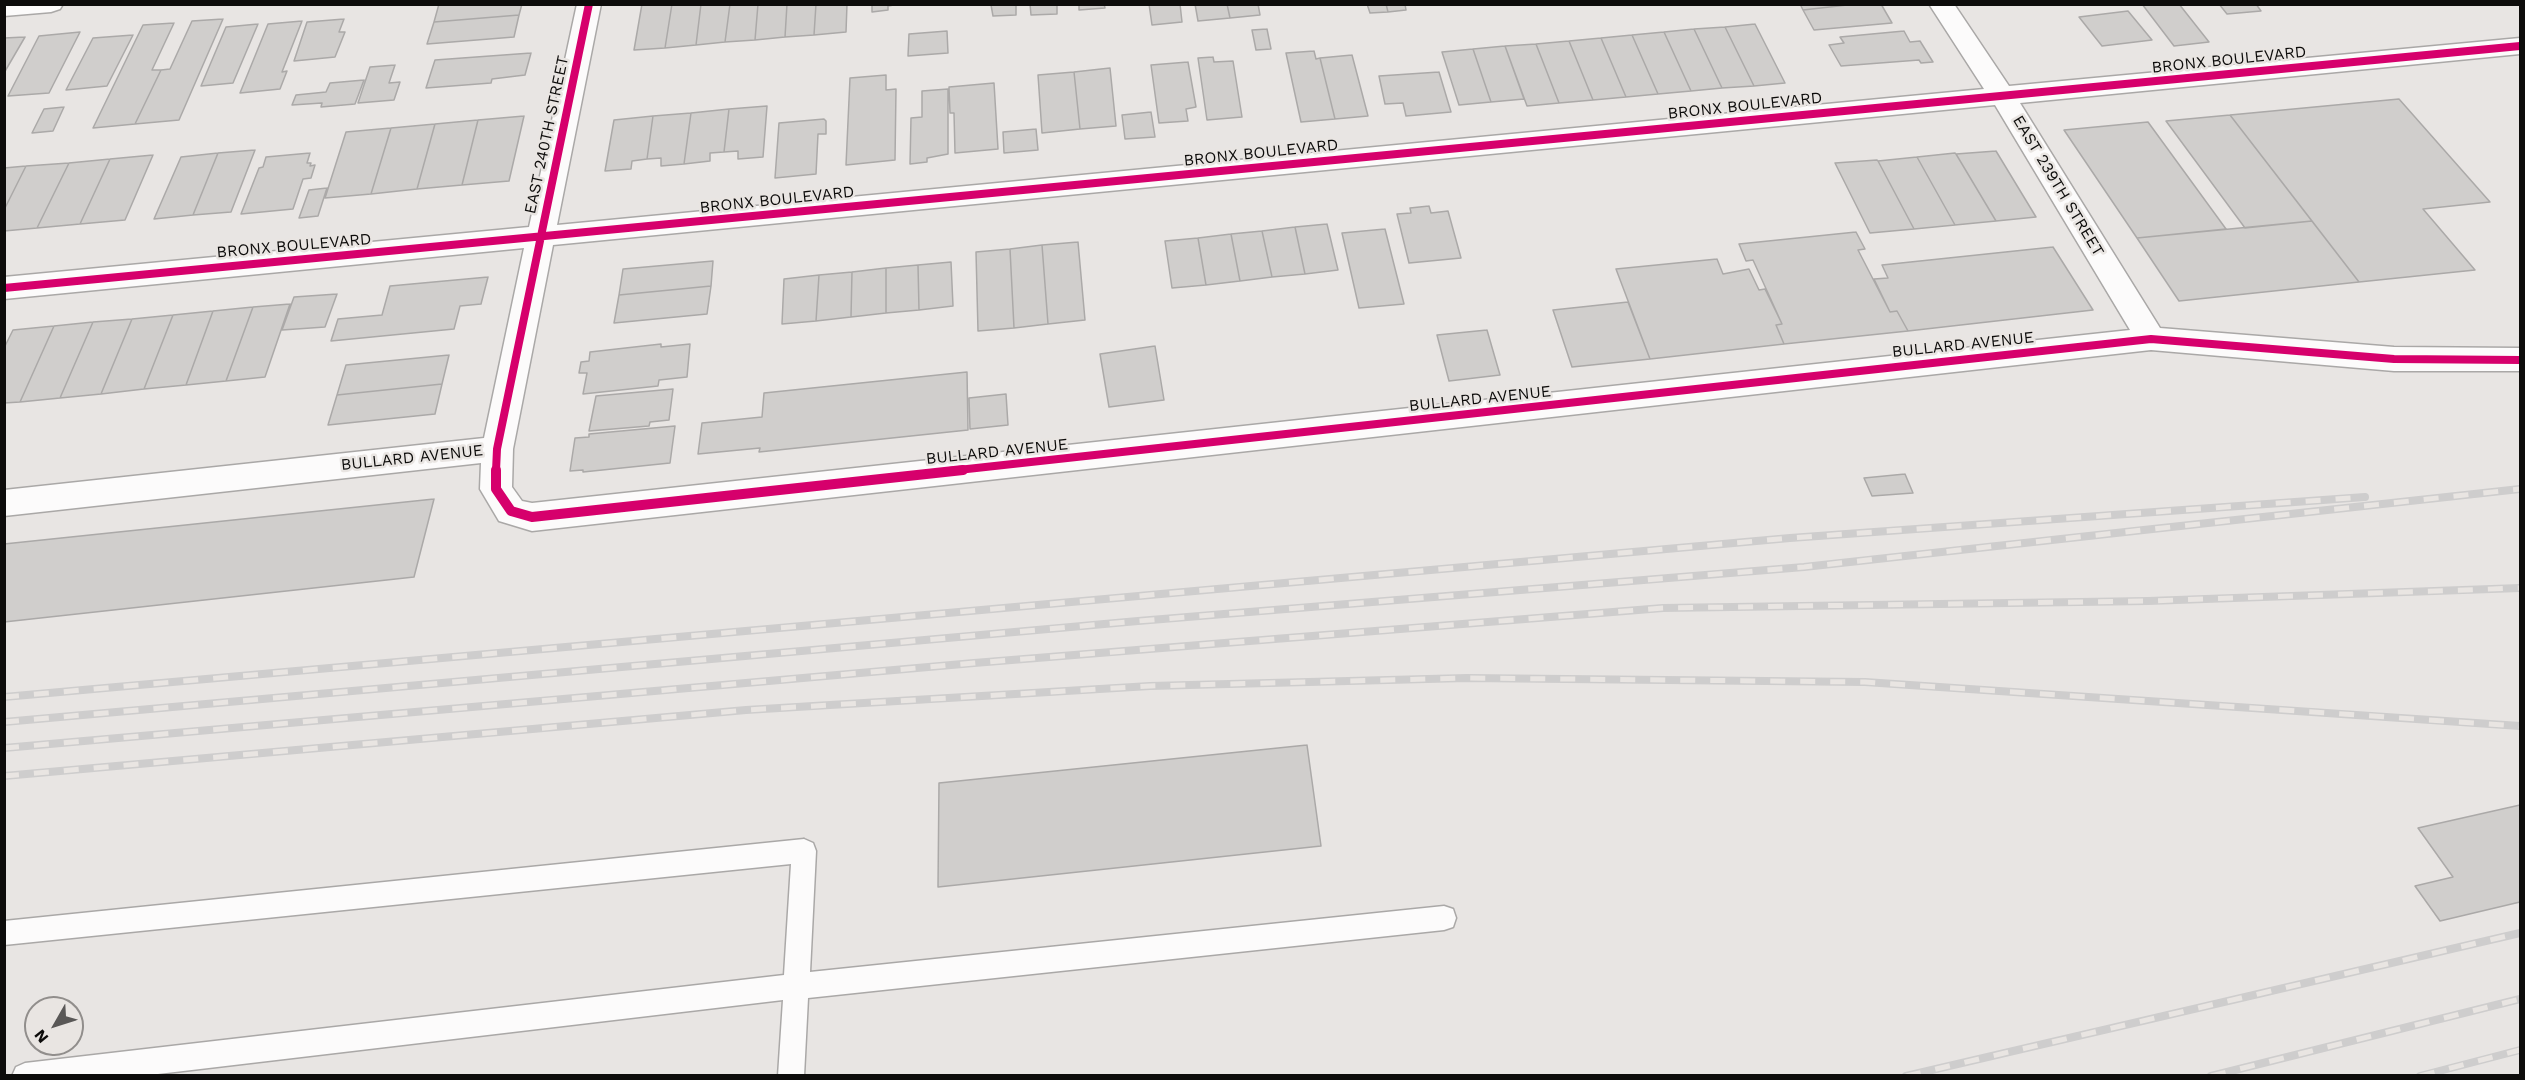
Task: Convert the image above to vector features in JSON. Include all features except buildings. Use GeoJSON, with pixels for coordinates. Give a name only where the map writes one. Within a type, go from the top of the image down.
{"type":"FeatureCollection","features":[{"type":"Feature","properties":{"kind":"street"},"geometry":{"type":"LineString","coordinates":[[4,8],[51,4]]}},
{"type":"Feature","properties":{"kind":"street","name":"EAST 240TH STREET"},"geometry":{"type":"LineString","coordinates":[[497,449],[589,4]]}},
{"type":"Feature","properties":{"kind":"street","name":"EAST 239TH STREET"},"geometry":{"type":"LineString","coordinates":[[1941,4],[2003,96],[2151,339]]}},
{"type":"Feature","properties":{"kind":"street","name":"BRONX BOULEVARD"},"geometry":{"type":"LineString","coordinates":[[4,288],[2520,46]]}},
{"type":"Feature","properties":{"kind":"street","name":"BULLARD AVENUE"},"geometry":{"type":"LineString","coordinates":[[4,503],[497,449],[496,489],[511,511],[532,517],[552,516],[2151,339],[2394,359],[2520,360]]}},
{"type":"Feature","properties":{"kind":"lane"},"geometry":{"type":"LineString","coordinates":[[4,933],[804,851],[791,1076]]}},
{"type":"Feature","properties":{"kind":"lane"},"geometry":{"type":"LineString","coordinates":[[26,1076],[797,986],[1444,918]]}},
{"type":"Feature","properties":{"kind":"railway"},"geometry":{"type":"LineString","coordinates":[[4,722],[1138,621],[1804,567],[2520,489]]}},
{"type":"Feature","properties":{"kind":"railway"},"geometry":{"type":"LineString","coordinates":[[4,697],[1790,538],[2365,497]]}},
{"type":"Feature","properties":{"kind":"railway"},"geometry":{"type":"LineString","coordinates":[[4,748],[974,663],[1663,608],[2148,601],[2520,588]]}},
{"type":"Feature","properties":{"kind":"railway"},"geometry":{"type":"LineString","coordinates":[[4,776],[746,710],[1150,686],[1467,678],[1865,682],[2520,726]]}},
{"type":"Feature","properties":{"kind":"railway"},"geometry":{"type":"LineString","coordinates":[[1906,1076],[2520,933]]}},
{"type":"Feature","properties":{"kind":"railway"},"geometry":{"type":"LineString","coordinates":[[2211,1076],[2520,999]]}},
{"type":"Feature","properties":{"kind":"railway"},"geometry":{"type":"LineString","coordinates":[[2420,1076],[2520,1050]]}},
{"type":"Feature","properties":{"kind":"cycle path"},"geometry":{"type":"LineString","coordinates":[[589,4],[497,449],[496,489],[511,511],[532,517],[2151,339],[2394,359],[2520,360]]}},
{"type":"Feature","properties":{"kind":"cycle path"},"geometry":{"type":"LineString","coordinates":[[4,288],[2520,46]]}}]}
